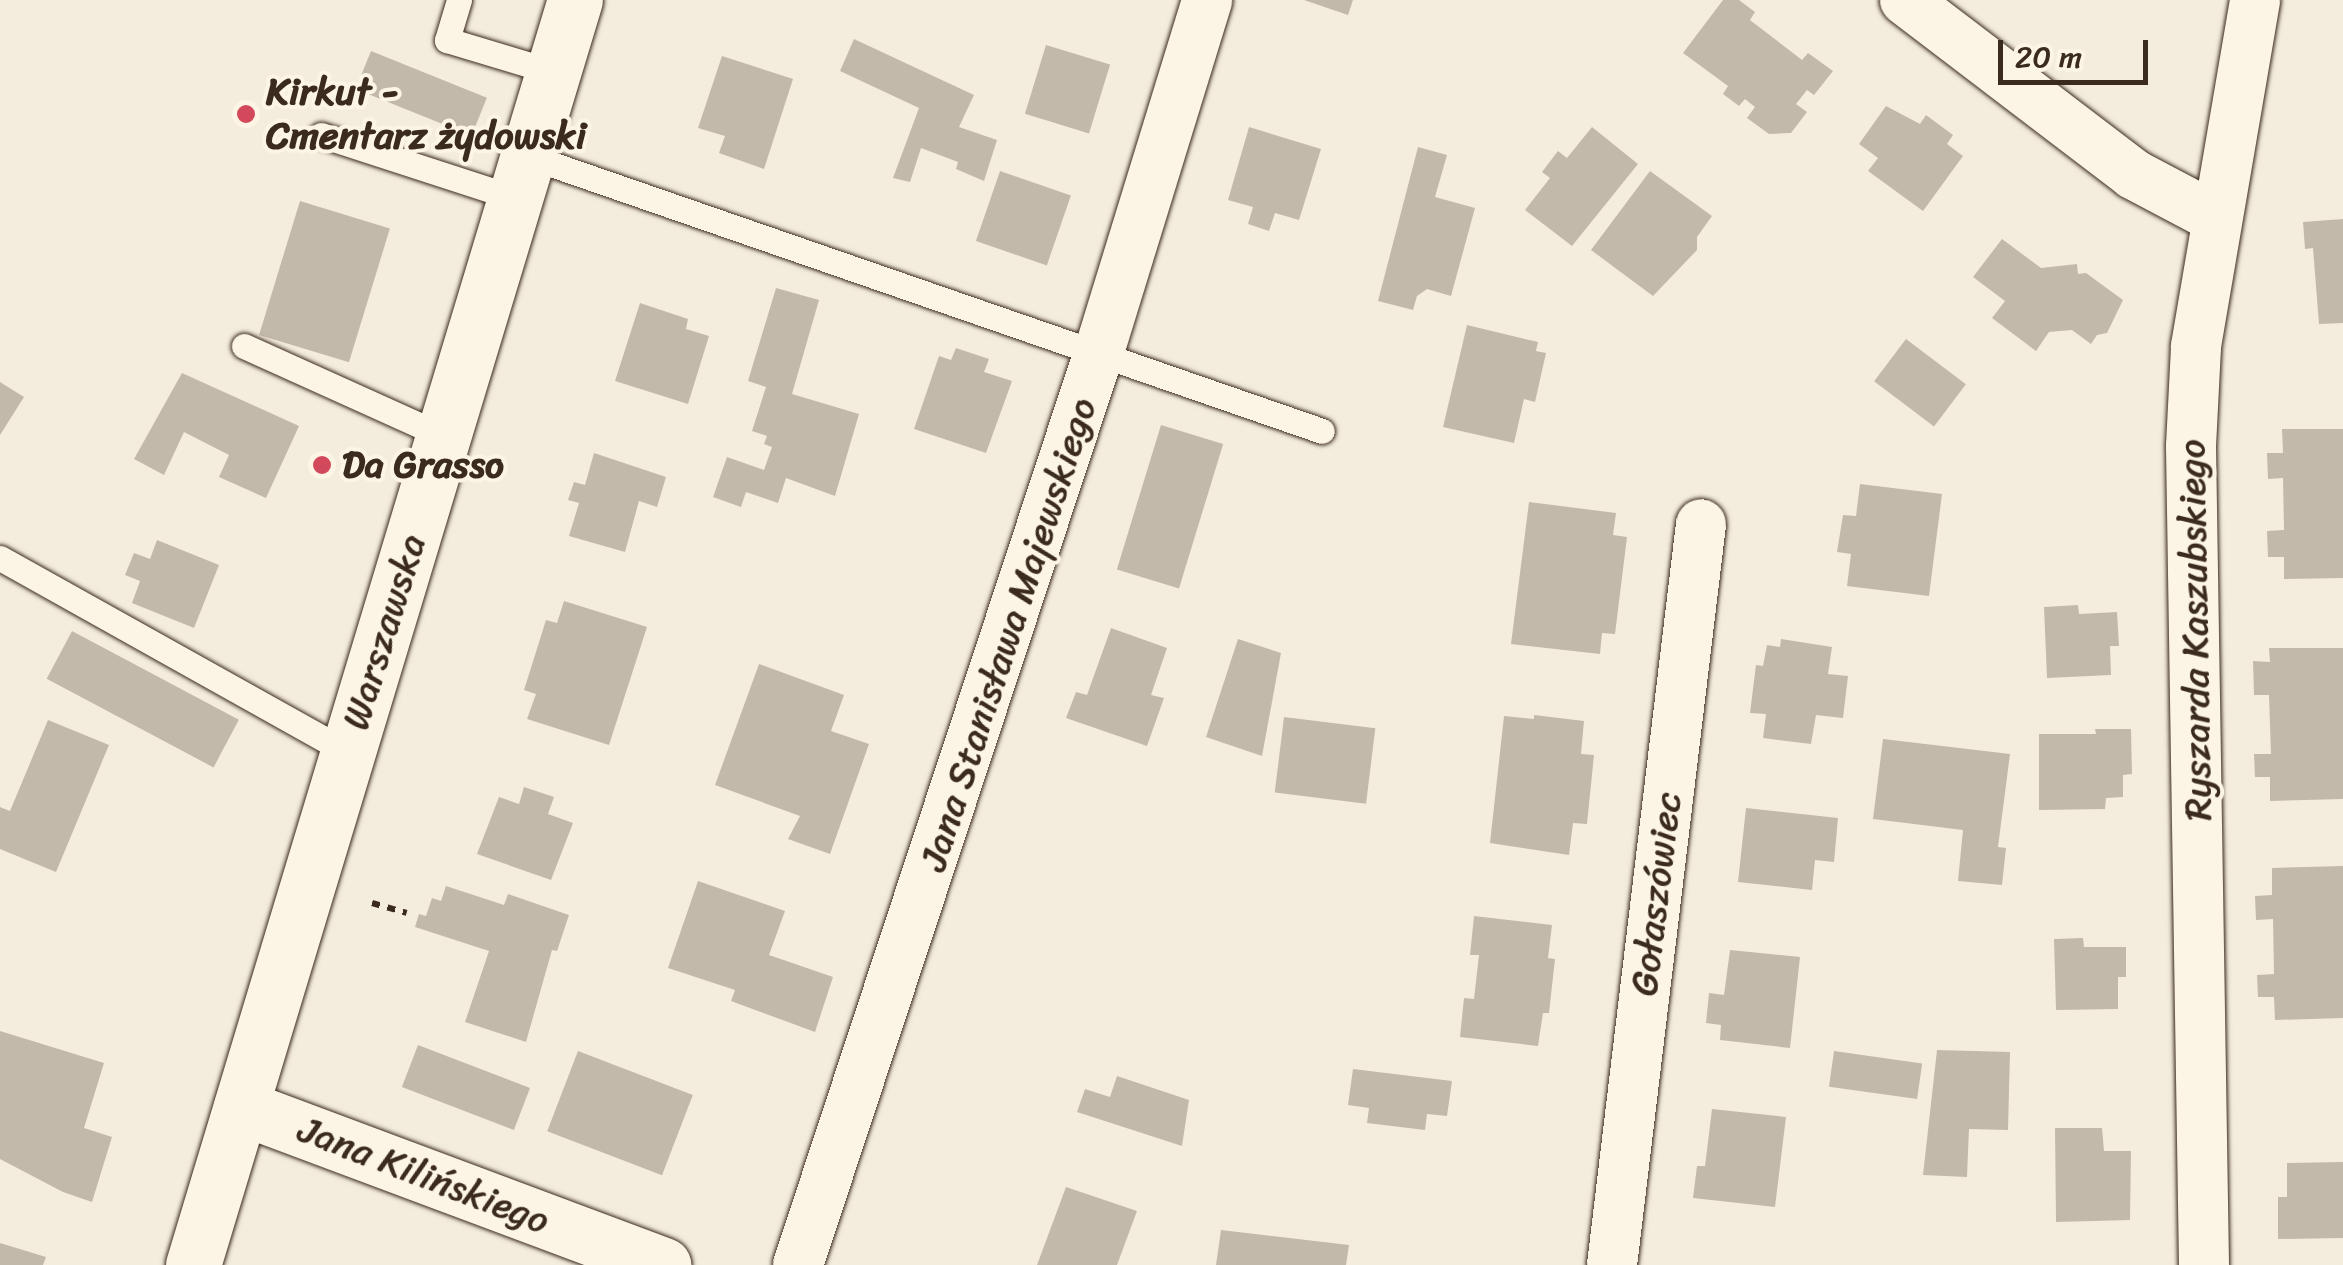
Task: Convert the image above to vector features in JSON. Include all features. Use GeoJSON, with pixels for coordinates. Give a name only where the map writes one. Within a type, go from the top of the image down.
{"type":"FeatureCollection","features":[{"type":"Feature","properties":{"kind":"main road","name":"Warszawska"},"geometry":{"type":"LineString","coordinates":[[193,1265],[575,0]]}},
{"type":"Feature","properties":{"kind":"main road","name":"Jana Kilińskiego"},"geometry":{"type":"LineString","coordinates":[[241,1107],[662,1265]]}},
{"type":"Feature","properties":{"kind":"street","name":"Jana Stanisława Majewskiego"},"geometry":{"type":"LineString","coordinates":[[798,1265],[1099,352],[1207,0]]}},
{"type":"Feature","properties":{"kind":"street"},"geometry":{"type":"LineString","coordinates":[[1905,0],[2132,174],[2216,218]]}},
{"type":"Feature","properties":{"kind":"street","name":"Ryszarda Kaszubskiego"},"geometry":{"type":"LineString","coordinates":[[2204,1265],[2191,446],[2196,346],[2255,0]]}},
{"type":"Feature","properties":{"kind":"street","name":"Gołaszówiec"},"geometry":{"type":"LineString","coordinates":[[1612,1265],[1701,524]]}},
{"type":"Feature","properties":{"kind":"lane"},"geometry":{"type":"LineString","coordinates":[[459,0],[446,40],[553,72]]}},
{"type":"Feature","properties":{"kind":"lane"},"geometry":{"type":"LineString","coordinates":[[320,135],[522,177],[1099,352],[1322,431]]}},
{"type":"Feature","properties":{"kind":"lane"},"geometry":{"type":"LineString","coordinates":[[244,346],[443,436]]}},
{"type":"Feature","properties":{"kind":"lane"},"geometry":{"type":"LineString","coordinates":[[0,558],[348,752]]}},
{"type":"Feature","properties":{"kind":"path"},"geometry":{"type":"LineString","coordinates":[[372,903],[407,912]]}},
{"type":"Feature","properties":{"kind":"building"},"geometry":{"type":"Polygon","coordinates":[[[1304,0],[1353,0],[1348,15],[1304,0]]]}},
{"type":"Feature","properties":{"kind":"building"},"geometry":{"type":"Polygon","coordinates":[[[1723,0],[1739,0],[1755,12],[1750,20],[1802,60],[1808,53],[1833,71],[1814,95],[1807,90],[1796,104],[1807,112],[1791,133],[1769,134],[1747,118],[1755,107],[1745,99],[1739,106],[1723,94],[1728,86],[1683,53],[1723,0]]]}},
{"type":"Feature","properties":{"kind":"building"},"geometry":{"type":"Polygon","coordinates":[[[854,39],[974,95],[959,127],[997,140],[984,181],[956,169],[958,162],[921,148],[910,182],[893,178],[919,108],[840,71],[854,39]]]}},
{"type":"Feature","properties":{"kind":"building"},"geometry":{"type":"Polygon","coordinates":[[[1046,45],[1110,65],[1089,133],[1025,114],[1046,45]]]}},
{"type":"Feature","properties":{"kind":"building"},"geometry":{"type":"Polygon","coordinates":[[[371,51],[487,98],[472,136],[356,89],[371,51]]]}},
{"type":"Feature","properties":{"kind":"building"},"geometry":{"type":"Polygon","coordinates":[[[722,56],[793,79],[764,169],[719,153],[725,136],[698,128],[722,56]]]}},
{"type":"Feature","properties":{"kind":"building"},"geometry":{"type":"Polygon","coordinates":[[[1886,106],[1920,124],[1926,115],[1953,135],[1947,144],[1963,156],[1923,211],[1868,171],[1878,158],[1859,144],[1886,106]]]}},
{"type":"Feature","properties":{"kind":"building"},"geometry":{"type":"Polygon","coordinates":[[[1249,127],[1321,149],[1299,220],[1275,213],[1269,231],[1248,224],[1253,207],[1228,200],[1249,127]]]}},
{"type":"Feature","properties":{"kind":"building"},"geometry":{"type":"Polygon","coordinates":[[[1592,127],[1638,164],[1572,246],[1525,210],[1550,178],[1542,172],[1558,151],[1567,158],[1592,127]]]}},
{"type":"Feature","properties":{"kind":"building"},"geometry":{"type":"Polygon","coordinates":[[[1418,147],[1447,155],[1435,197],[1475,208],[1451,296],[1427,289],[1417,296],[1413,310],[1378,301],[1418,147]]]}},
{"type":"Feature","properties":{"kind":"building"},"geometry":{"type":"Polygon","coordinates":[[[1000,171],[1071,195],[1047,265],[976,241],[1000,171]]]}},
{"type":"Feature","properties":{"kind":"building"},"geometry":{"type":"Polygon","coordinates":[[[1650,171],[1712,216],[1697,237],[1697,250],[1653,296],[1591,250],[1650,171]]]}},
{"type":"Feature","properties":{"kind":"building"},"geometry":{"type":"Polygon","coordinates":[[[300,201],[390,228],[349,362],[259,335],[300,201]]]}},
{"type":"Feature","properties":{"kind":"building"},"geometry":{"type":"Polygon","coordinates":[[[2343,219],[2343,323],[2319,324],[2313,248],[2305,249],[2303,222],[2343,219]]]}},
{"type":"Feature","properties":{"kind":"building"},"geometry":{"type":"Polygon","coordinates":[[[2002,239],[2041,268],[2077,264],[2078,274],[2086,273],[2123,300],[2107,333],[2097,335],[2091,344],[2072,330],[2049,332],[2036,351],[1992,318],[2005,301],[1973,277],[2002,239]]]}},
{"type":"Feature","properties":{"kind":"building"},"geometry":{"type":"Polygon","coordinates":[[[776,288],[819,300],[792,394],[859,414],[835,496],[786,478],[778,503],[746,492],[741,507],[713,497],[727,457],[764,470],[772,447],[764,444],[767,436],[752,431],[766,387],[748,381],[776,288]]]}},
{"type":"Feature","properties":{"kind":"building"},"geometry":{"type":"Polygon","coordinates":[[[640,303],[688,319],[686,329],[709,336],[688,404],[615,381],[640,303]]]}},
{"type":"Feature","properties":{"kind":"building"},"geometry":{"type":"Polygon","coordinates":[[[1467,325],[1538,342],[1536,351],[1546,353],[1535,402],[1524,399],[1514,443],[1443,427],[1467,325]]]}},
{"type":"Feature","properties":{"kind":"building"},"geometry":{"type":"Polygon","coordinates":[[[1906,339],[1966,384],[1934,426],[1874,381],[1906,339]]]}},
{"type":"Feature","properties":{"kind":"building"},"geometry":{"type":"Polygon","coordinates":[[[956,348],[989,359],[984,372],[1012,381],[986,453],[914,429],[939,356],[951,360],[956,348]]]}},
{"type":"Feature","properties":{"kind":"building"},"geometry":{"type":"Polygon","coordinates":[[[182,373],[299,426],[266,498],[219,477],[229,455],[184,432],[164,475],[134,459],[182,373]]]}},
{"type":"Feature","properties":{"kind":"building"},"geometry":{"type":"Polygon","coordinates":[[[0,382],[24,397],[0,435],[0,382]]]}},
{"type":"Feature","properties":{"kind":"building"},"geometry":{"type":"Polygon","coordinates":[[[1161,425],[1223,444],[1179,588],[1117,569],[1161,425]]]}},
{"type":"Feature","properties":{"kind":"building"},"geometry":{"type":"Polygon","coordinates":[[[2282,429],[2343,429],[2343,578],[2284,579],[2284,557],[2268,557],[2267,531],[2284,530],[2283,478],[2268,479],[2267,453],[2283,453],[2282,429]]]}},
{"type":"Feature","properties":{"kind":"building"},"geometry":{"type":"Polygon","coordinates":[[[594,453],[666,477],[657,507],[639,501],[625,552],[569,536],[579,503],[568,500],[574,482],[585,485],[594,453]]]}},
{"type":"Feature","properties":{"kind":"building"},"geometry":{"type":"Polygon","coordinates":[[[1860,484],[1942,494],[1929,596],[1847,586],[1851,554],[1837,552],[1843,515],[1856,516],[1860,484]]]}},
{"type":"Feature","properties":{"kind":"building"},"geometry":{"type":"Polygon","coordinates":[[[1529,502],[1616,513],[1613,535],[1627,537],[1615,634],[1602,633],[1600,654],[1511,644],[1529,502]]]}},
{"type":"Feature","properties":{"kind":"building"},"geometry":{"type":"Polygon","coordinates":[[[157,540],[219,565],[194,628],[132,603],[140,581],[125,575],[134,553],[150,559],[157,540]]]}},
{"type":"Feature","properties":{"kind":"building"},"geometry":{"type":"Polygon","coordinates":[[[564,601],[647,627],[609,745],[527,719],[536,694],[524,690],[546,620],[557,623],[564,601]]]}},
{"type":"Feature","properties":{"kind":"building"},"geometry":{"type":"Polygon","coordinates":[[[2078,605],[2079,614],[2117,612],[2119,646],[2110,646],[2111,675],[2047,678],[2044,607],[2078,605]]]}},
{"type":"Feature","properties":{"kind":"building"},"geometry":{"type":"Polygon","coordinates":[[[1111,628],[1167,648],[1151,695],[1164,698],[1147,746],[1066,718],[1076,692],[1087,695],[1111,628]]]}},
{"type":"Feature","properties":{"kind":"building"},"geometry":{"type":"Polygon","coordinates":[[[72,631],[239,720],[214,767],[47,679],[72,631]]]}},
{"type":"Feature","properties":{"kind":"building"},"geometry":{"type":"Polygon","coordinates":[[[1238,639],[1281,653],[1262,756],[1206,737],[1238,639]]]}},
{"type":"Feature","properties":{"kind":"building"},"geometry":{"type":"Polygon","coordinates":[[[1781,639],[1832,647],[1828,674],[1848,676],[1843,718],[1816,715],[1811,744],[1763,738],[1766,714],[1750,713],[1756,665],[1763,666],[1767,645],[1780,647],[1781,639]]]}},
{"type":"Feature","properties":{"kind":"building"},"geometry":{"type":"Polygon","coordinates":[[[2269,648],[2343,648],[2343,799],[2270,801],[2270,777],[2255,777],[2254,754],[2271,754],[2269,695],[2254,695],[2253,661],[2270,662],[2269,648]]]}},
{"type":"Feature","properties":{"kind":"building"},"geometry":{"type":"Polygon","coordinates":[[[759,664],[844,695],[831,731],[869,744],[830,854],[788,839],[800,816],[715,785],[759,664]]]}},
{"type":"Feature","properties":{"kind":"building"},"geometry":{"type":"Polygon","coordinates":[[[1534,715],[1584,721],[1581,754],[1594,755],[1587,824],[1573,823],[1569,855],[1490,843],[1504,716],[1534,719],[1534,715]]]}},
{"type":"Feature","properties":{"kind":"building"},"geometry":{"type":"Polygon","coordinates":[[[1284,717],[1375,728],[1366,804],[1275,792],[1284,717]]]}},
{"type":"Feature","properties":{"kind":"building"},"geometry":{"type":"Polygon","coordinates":[[[48,720],[109,745],[56,872],[0,849],[0,807],[10,811],[48,720]]]}},
{"type":"Feature","properties":{"kind":"building"},"geometry":{"type":"Polygon","coordinates":[[[2095,729],[2131,729],[2132,774],[2123,775],[2123,797],[2106,798],[2105,809],[2039,810],[2039,734],[2096,734],[2095,729]]]}},
{"type":"Feature","properties":{"kind":"building"},"geometry":{"type":"Polygon","coordinates":[[[1883,739],[2010,754],[1998,847],[2006,848],[2002,885],[1958,881],[1963,830],[1873,819],[1883,739]]]}},
{"type":"Feature","properties":{"kind":"building"},"geometry":{"type":"Polygon","coordinates":[[[524,787],[554,797],[548,814],[573,823],[551,880],[477,854],[499,797],[519,804],[524,787]]]}},
{"type":"Feature","properties":{"kind":"building"},"geometry":{"type":"Polygon","coordinates":[[[1746,808],[1838,818],[1834,862],[1815,860],[1812,890],[1738,882],[1746,808]]]}},
{"type":"Feature","properties":{"kind":"building"},"geometry":{"type":"Polygon","coordinates":[[[2343,866],[2343,1018],[2275,1020],[2274,997],[2258,997],[2257,975],[2274,974],[2273,919],[2256,920],[2255,896],[2272,895],[2272,868],[2343,866]]]}},
{"type":"Feature","properties":{"kind":"building"},"geometry":{"type":"Polygon","coordinates":[[[698,881],[785,911],[769,955],[833,977],[815,1032],[731,1001],[735,990],[668,968],[698,881]]]}},
{"type":"Feature","properties":{"kind":"building"},"geometry":{"type":"Polygon","coordinates":[[[446,886],[504,905],[508,894],[569,915],[557,951],[552,950],[526,1042],[465,1022],[489,951],[415,927],[419,914],[426,916],[432,898],[441,901],[446,886]]]}},
{"type":"Feature","properties":{"kind":"building"},"geometry":{"type":"Polygon","coordinates":[[[1474,916],[1552,925],[1548,958],[1555,959],[1549,1013],[1543,1013],[1538,1046],[1460,1037],[1464,998],[1474,999],[1479,955],[1470,955],[1474,916]]]}},
{"type":"Feature","properties":{"kind":"building"},"geometry":{"type":"Polygon","coordinates":[[[2083,938],[2084,947],[2126,947],[2126,977],[2118,977],[2118,1009],[2056,1010],[2054,939],[2083,938]]]}},
{"type":"Feature","properties":{"kind":"building"},"geometry":{"type":"Polygon","coordinates":[[[1730,950],[1800,957],[1790,1048],[1720,1040],[1721,1025],[1706,1023],[1709,993],[1724,995],[1730,950]]]}},
{"type":"Feature","properties":{"kind":"building"},"geometry":{"type":"Polygon","coordinates":[[[0,1031],[104,1063],[84,1128],[112,1137],[92,1202],[63,1192],[0,1159],[0,1031]]]}},
{"type":"Feature","properties":{"kind":"building"},"geometry":{"type":"Polygon","coordinates":[[[418,1045],[530,1088],[514,1130],[402,1087],[418,1045]]]}},
{"type":"Feature","properties":{"kind":"building"},"geometry":{"type":"Polygon","coordinates":[[[1937,1050],[2010,1052],[2008,1130],[1969,1129],[1967,1177],[1923,1175],[1937,1050]]]}},
{"type":"Feature","properties":{"kind":"building"},"geometry":{"type":"Polygon","coordinates":[[[578,1051],[693,1095],[662,1175],[547,1131],[578,1051]]]}},
{"type":"Feature","properties":{"kind":"building"},"geometry":{"type":"Polygon","coordinates":[[[1834,1051],[1922,1063],[1917,1099],[1829,1087],[1834,1051]]]}},
{"type":"Feature","properties":{"kind":"building"},"geometry":{"type":"Polygon","coordinates":[[[1353,1069],[1452,1081],[1447,1116],[1427,1114],[1425,1130],[1367,1123],[1369,1108],[1348,1105],[1353,1069]]]}},
{"type":"Feature","properties":{"kind":"building"},"geometry":{"type":"Polygon","coordinates":[[[1117,1076],[1189,1100],[1182,1146],[1077,1112],[1085,1089],[1110,1097],[1117,1076]]]}},
{"type":"Feature","properties":{"kind":"building"},"geometry":{"type":"Polygon","coordinates":[[[1712,1109],[1786,1117],[1775,1207],[1693,1198],[1697,1166],[1705,1166],[1712,1109]]]}},
{"type":"Feature","properties":{"kind":"building"},"geometry":{"type":"Polygon","coordinates":[[[2055,1128],[2102,1128],[2104,1151],[2131,1151],[2130,1220],[2056,1222],[2055,1128]]]}},
{"type":"Feature","properties":{"kind":"building"},"geometry":{"type":"Polygon","coordinates":[[[2343,1162],[2343,1238],[2278,1239],[2278,1197],[2287,1197],[2287,1163],[2343,1162]]]}},
{"type":"Feature","properties":{"kind":"building"},"geometry":{"type":"Polygon","coordinates":[[[1066,1187],[1137,1211],[1117,1265],[1037,1265],[1066,1187]]]}},
{"type":"Feature","properties":{"kind":"building"},"geometry":{"type":"Polygon","coordinates":[[[1221,1230],[1349,1245],[1346,1265],[1216,1265],[1221,1230]]]}},
{"type":"Feature","properties":{"kind":"building"},"geometry":{"type":"Polygon","coordinates":[[[0,1243],[46,1257],[43,1265],[0,1265],[0,1243]]]}},
{"type":"Feature","properties":{"kind":"place","name":"Kirkut - Cmentarz żydowski"},"geometry":{"type":"Point","coordinates":[246,114]}},
{"type":"Feature","properties":{"kind":"place","name":"Da Grasso"},"geometry":{"type":"Point","coordinates":[322,465]}}]}
